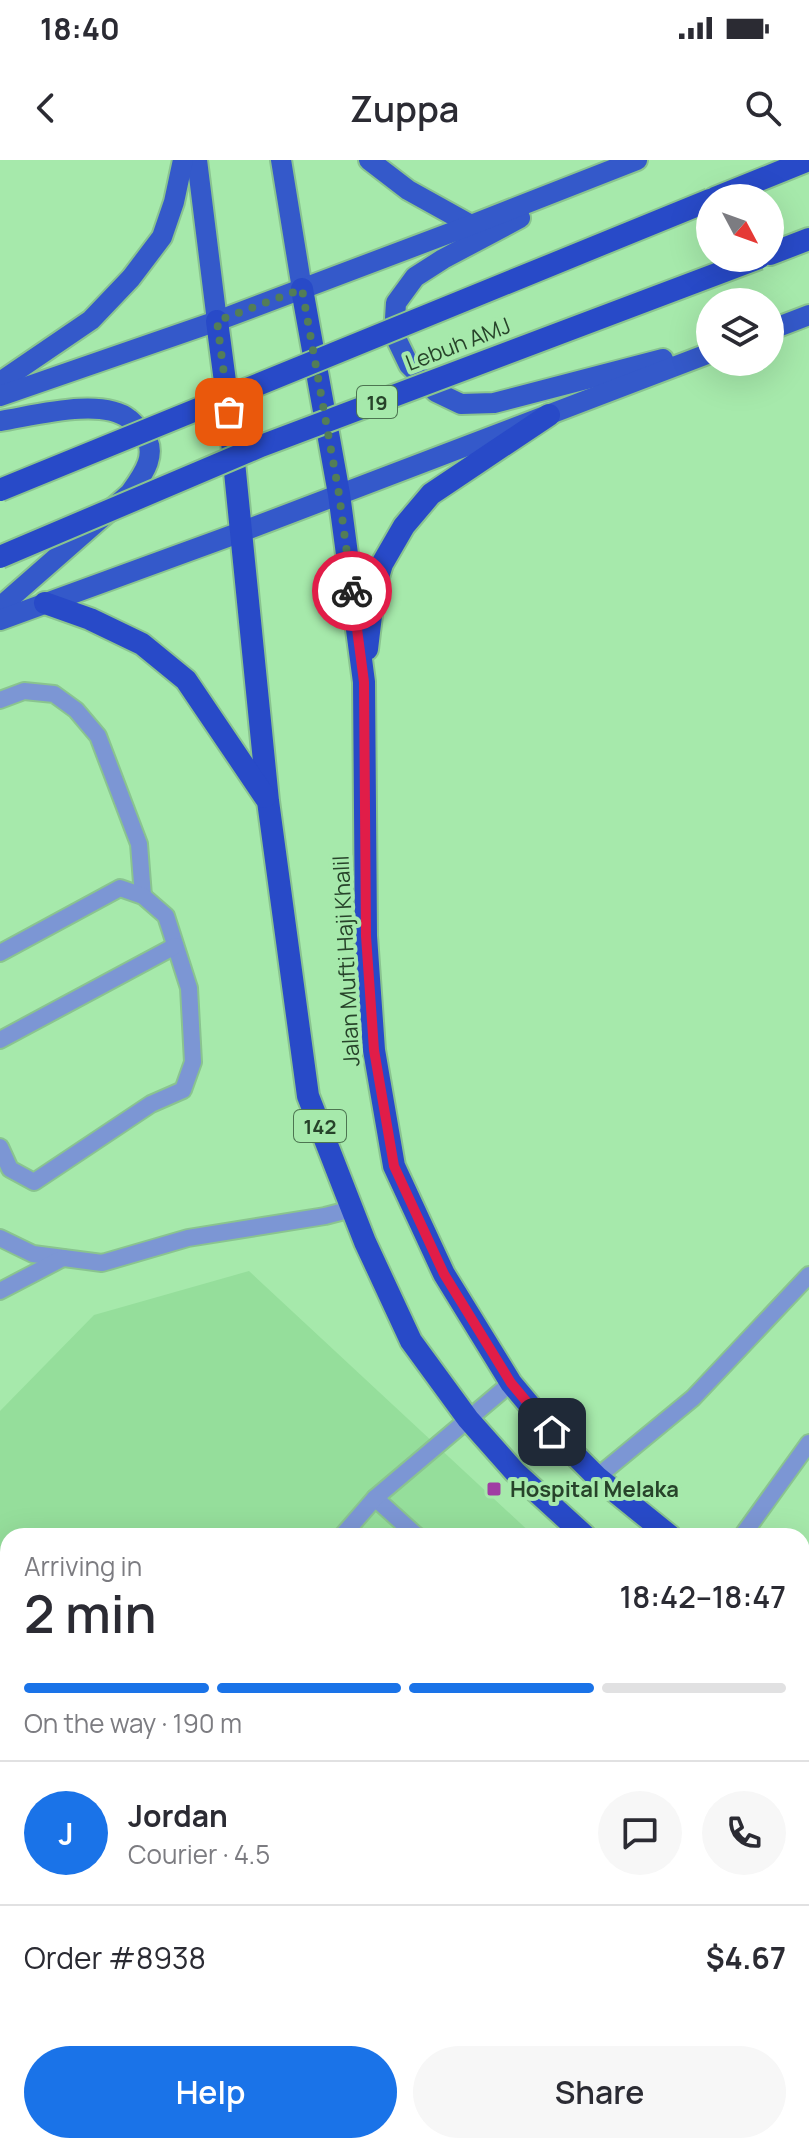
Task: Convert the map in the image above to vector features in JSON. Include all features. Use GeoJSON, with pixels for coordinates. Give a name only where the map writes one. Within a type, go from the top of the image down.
{"type":"FeatureCollection","features":[{"type":"Feature","properties":{"kind":"highway","name":"Lebuh AMJ"},"geometry":{"type":"LineString","coordinates":[[750,184],[809,160]]}},
{"type":"Feature","properties":{"kind":"highway","name":"Lebuh AMJ"},"geometry":{"type":"LineString","coordinates":[[0,490],[696,206]]}},
{"type":"Feature","properties":{"kind":"highway"},"geometry":{"type":"LineString","coordinates":[[784,249],[809,239]]}},
{"type":"Feature","properties":{"kind":"highway","name":"Lebuh AMJ"},"geometry":{"type":"LineString","coordinates":[[0,557],[261,446],[722,272]]}},
{"type":"Feature","properties":{"kind":"highway","name":"Jalan Mufti Haji Khalil"},"geometry":{"type":"LineString","coordinates":[[302,289],[339,494],[364,682],[366,936],[374,1050],[394,1166],[444,1274],[511,1383],[552,1432],[597,1477],[660,1528]]}},
{"type":"Feature","properties":{"kind":"highway","name":"142"},"geometry":{"type":"LineString","coordinates":[[217,321],[268,801],[308,1096],[352,1209],[411,1341],[468,1419],[515,1472],[576,1528]]}},
{"type":"Feature","properties":{"kind":"highway"},"geometry":{"type":"LineString","coordinates":[[364,682],[374,590],[382,564],[404,526],[431,494],[549,415]]}},
{"type":"Feature","properties":{"kind":"highway"},"geometry":{"type":"LineString","coordinates":[[45,603],[90,619],[142,644],[186,680],[268,801]]}},
{"type":"Feature","properties":{"kind":"main road"},"geometry":{"type":"LineString","coordinates":[[0,382],[91,320],[131,278],[162,237],[183,160]]}},
{"type":"Feature","properties":{"kind":"main road"},"geometry":{"type":"LineString","coordinates":[[197,160],[217,321]]}},
{"type":"Feature","properties":{"kind":"main road"},"geometry":{"type":"LineString","coordinates":[[281,160],[302,289]]}},
{"type":"Feature","properties":{"kind":"main road"},"geometry":{"type":"LineString","coordinates":[[369,160],[408,190],[471,225]]}},
{"type":"Feature","properties":{"kind":"main road"},"geometry":{"type":"LineString","coordinates":[[0,396],[217,321],[637,160]]}},
{"type":"Feature","properties":{"kind":"main road"},"geometry":{"type":"LineString","coordinates":[[597,177],[415,277],[396,303],[394,334],[409,365],[436,392],[461,404],[494,403],[696,353]]}},
{"type":"Feature","properties":{"kind":"main road"},"geometry":{"type":"LineString","coordinates":[[784,325],[809,315]]}},
{"type":"Feature","properties":{"kind":"main road"},"geometry":{"type":"LineString","coordinates":[[0,620],[241,532],[696,356]]}},
{"type":"Feature","properties":{"kind":"main road"},"geometry":{"type":"LineString","coordinates":[[0,421],[88,407],[107,410],[127,417],[148,440],[151,455],[145,473],[130,493],[0,607]]}},
{"type":"Feature","properties":{"kind":"street"},"geometry":{"type":"LineString","coordinates":[[0,700],[24,691],[54,694],[76,710],[98,736],[139,844],[143,896]]}},
{"type":"Feature","properties":{"kind":"street"},"geometry":{"type":"LineString","coordinates":[[0,953],[120,888],[143,896],[166,916],[189,988],[193,1062],[183,1090],[151,1104],[34,1182],[10,1169],[0,1147]]}},
{"type":"Feature","properties":{"kind":"street"},"geometry":{"type":"LineString","coordinates":[[0,1040],[175,946]]}},
{"type":"Feature","properties":{"kind":"street"},"geometry":{"type":"LineString","coordinates":[[4,1244],[33,1254],[102,1263],[188,1238],[352,1209]]}},
{"type":"Feature","properties":{"kind":"street"},"geometry":{"type":"LineString","coordinates":[[0,1291],[63,1258]]}},
{"type":"Feature","properties":{"kind":"street"},"geometry":{"type":"LineString","coordinates":[[597,1477],[693,1398],[809,1275]]}},
{"type":"Feature","properties":{"kind":"street"},"geometry":{"type":"LineString","coordinates":[[349,1528],[375,1498],[511,1383]]}},
{"type":"Feature","properties":{"kind":"street"},"geometry":{"type":"LineString","coordinates":[[748,1528],[809,1443]]}},
{"type":"Feature","properties":{"kind":"street"},"geometry":{"type":"LineString","coordinates":[[375,1498],[408,1528]]}},
{"type":"Feature","properties":{"kind":"shaded area"},"geometry":{"type":"Polygon","coordinates":[[[249,1271],[525,1528],[0,1528],[0,1411],[94,1315],[249,1271]]]}},
{"type":"Feature","properties":{"kind":"way so far"},"geometry":{"type":"LineString","coordinates":[[229,412],[217,321],[302,289],[339,494],[352,591]]}},
{"type":"Feature","properties":{"kind":"place","name":"Hospital Melaka"},"geometry":{"type":"Point","coordinates":[494,1489]}},
{"type":"Feature","properties":{"kind":"route"},"geometry":{"type":"LineString","coordinates":[[352,591],[364,682],[366,936],[374,1050],[394,1166],[444,1274],[511,1383],[552,1432]]}}]}
